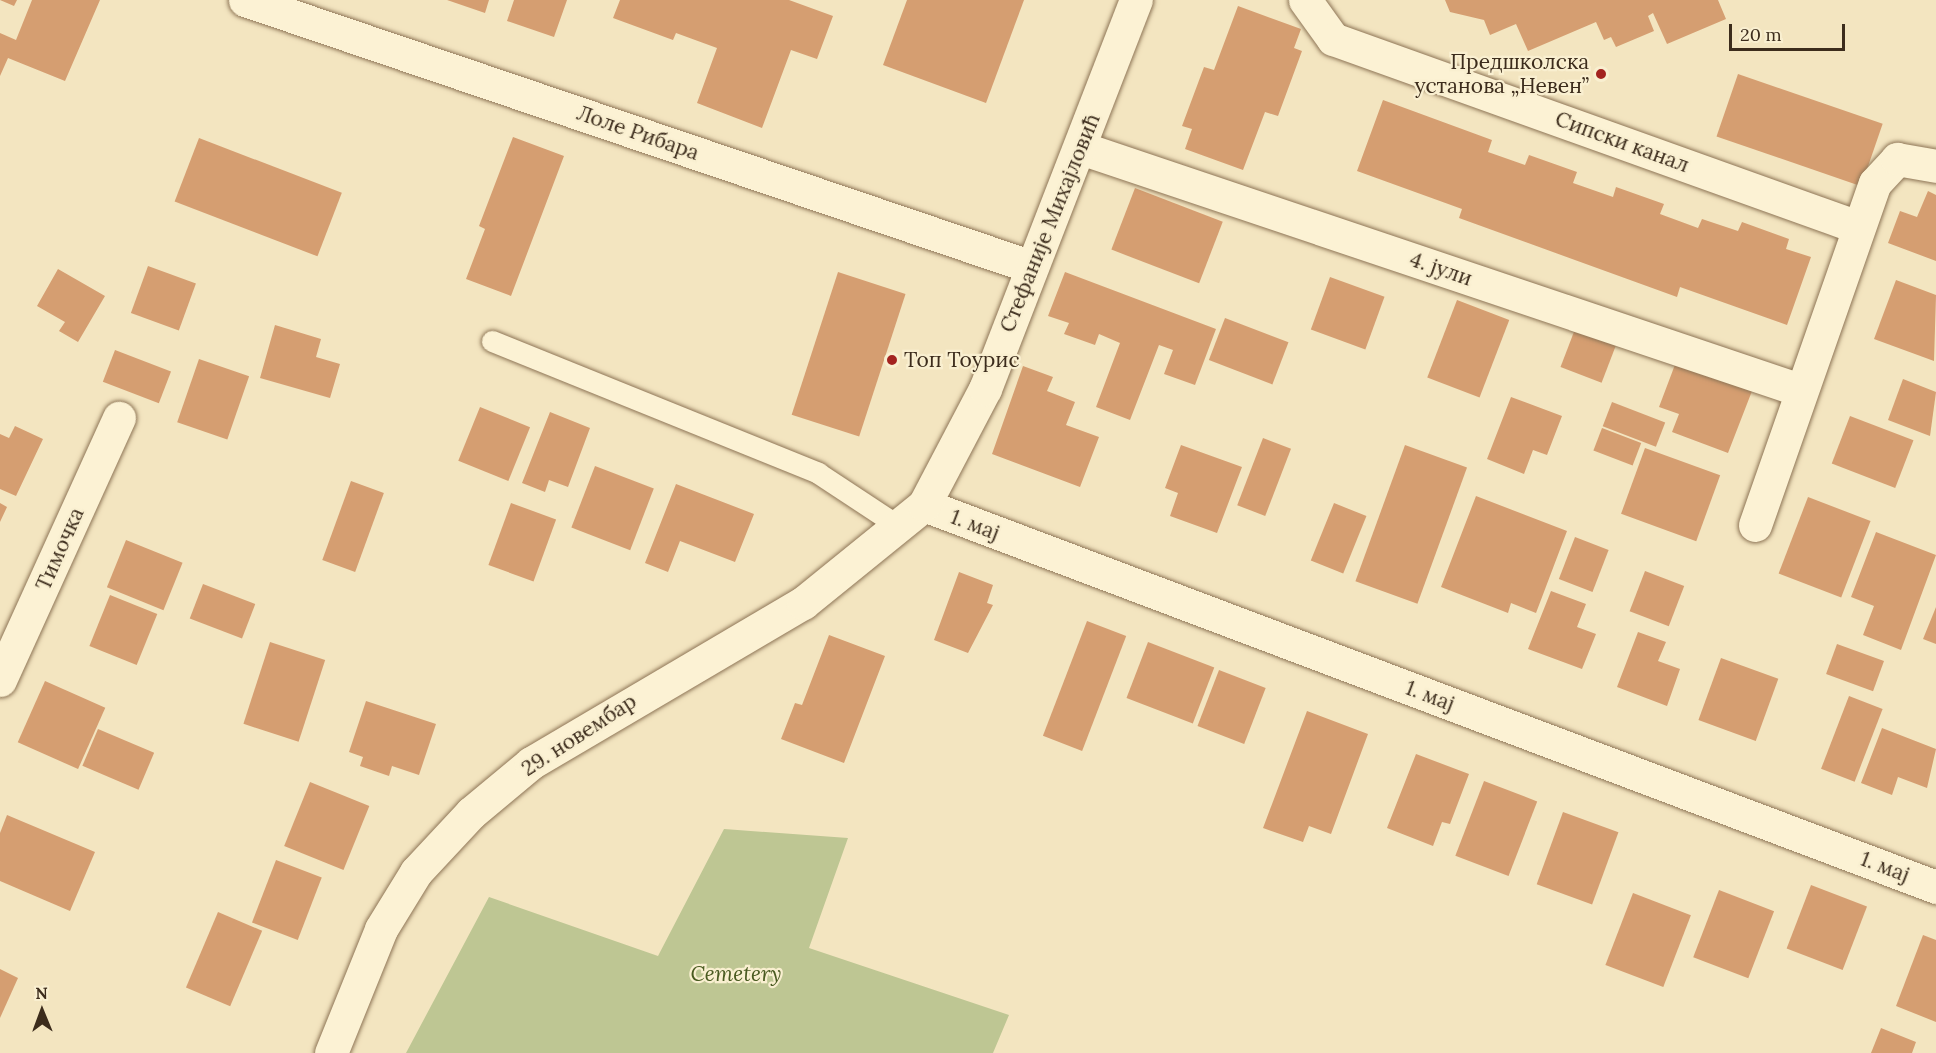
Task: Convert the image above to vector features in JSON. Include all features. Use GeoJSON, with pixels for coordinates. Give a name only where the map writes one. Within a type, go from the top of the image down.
{"type":"FeatureCollection","features":[{"type":"Feature","properties":{"kind":"street","name":"Лоле Рибара"},"geometry":{"type":"LineString","coordinates":[[245,0],[1032,267]]}},
{"type":"Feature","properties":{"kind":"street","name":"Стефаније Михајловић"},"geometry":{"type":"LineString","coordinates":[[924,505],[985,389],[1081,148],[1136,0]]}},
{"type":"Feature","properties":{"kind":"street","name":"Сипски канал"},"geometry":{"type":"LineString","coordinates":[[1305,0],[1333,39],[1856,226]]}},
{"type":"Feature","properties":{"kind":"street","name":"4. јули"},"geometry":{"type":"LineString","coordinates":[[1081,148],[1800,390]]}},
{"type":"Feature","properties":{"kind":"street"},"geometry":{"type":"LineString","coordinates":[[1755,525],[1856,226],[1875,183],[1897,159],[1936,166]]}},
{"type":"Feature","properties":{"kind":"street","name":"Тимочка"},"geometry":{"type":"LineString","coordinates":[[0,680],[8,645],[119,418]]}},
{"type":"Feature","properties":{"kind":"street","name":"29. новембар"},"geometry":{"type":"LineString","coordinates":[[331,1053],[381,929],[416,872],[471,813],[560,744],[802,603],[900,527],[924,505]]}},
{"type":"Feature","properties":{"kind":"street","name":"1. мај"},"geometry":{"type":"LineString","coordinates":[[924,505],[1936,886]]}},
{"type":"Feature","properties":{"kind":"lane"},"geometry":{"type":"LineString","coordinates":[[492,341],[818,473],[900,527]]}},
{"type":"Feature","properties":{"kind":"green space","name":"Cemetery"},"geometry":{"type":"Polygon","coordinates":[[[724,829],[848,838],[809,948],[1009,1015],[993,1053],[406,1053],[489,897],[658,956],[724,829]]]}},
{"type":"Feature","properties":{"kind":"building"},"geometry":{"type":"Polygon","coordinates":[[[0,0],[17,0],[14,6],[0,0]]]}},
{"type":"Feature","properties":{"kind":"building"},"geometry":{"type":"Polygon","coordinates":[[[32,0],[100,0],[65,81],[8,58],[0,76],[0,33],[16,40],[32,0]]]}},
{"type":"Feature","properties":{"kind":"building"},"geometry":{"type":"Polygon","coordinates":[[[447,0],[489,0],[485,13],[447,0]]]}},
{"type":"Feature","properties":{"kind":"building"},"geometry":{"type":"Polygon","coordinates":[[[514,0],[567,0],[554,37],[507,21],[514,0]]]}},
{"type":"Feature","properties":{"kind":"building"},"geometry":{"type":"Polygon","coordinates":[[[620,0],[789,0],[833,16],[817,59],[791,50],[762,128],[697,103],[717,48],[676,33],[673,40],[613,18],[620,0]]]}},
{"type":"Feature","properties":{"kind":"building"},"geometry":{"type":"Polygon","coordinates":[[[907,0],[1024,0],[986,103],[883,65],[907,0]]]}},
{"type":"Feature","properties":{"kind":"building"},"geometry":{"type":"Polygon","coordinates":[[[1445,0],[1718,0],[1726,19],[1667,44],[1653,13],[1648,16],[1654,31],[1616,47],[1611,37],[1604,40],[1596,22],[1528,51],[1516,24],[1490,35],[1484,20],[1450,12],[1445,0]]]}},
{"type":"Feature","properties":{"kind":"building"},"geometry":{"type":"Polygon","coordinates":[[[1238,6],[1301,29],[1294,48],[1302,51],[1278,116],[1265,112],[1243,170],[1185,149],[1192,129],[1182,126],[1204,67],[1214,70],[1238,6]]]}},
{"type":"Feature","properties":{"kind":"building"},"geometry":{"type":"Polygon","coordinates":[[[1738,74],[1883,124],[1861,186],[1717,136],[1738,74]]]}},
{"type":"Feature","properties":{"kind":"building"},"geometry":{"type":"Polygon","coordinates":[[[1383,100],[1492,140],[1488,152],[1525,165],[1529,155],[1577,172],[1573,183],[1613,197],[1616,187],[1664,204],[1660,214],[1698,228],[1702,219],[1738,231],[1742,222],[1789,239],[1786,249],[1811,257],[1787,325],[1680,287],[1677,297],[1459,218],[1462,209],[1357,171],[1383,100]]]}},
{"type":"Feature","properties":{"kind":"building"},"geometry":{"type":"Polygon","coordinates":[[[513,137],[564,156],[511,296],[466,279],[485,229],[479,226],[513,137]]]}},
{"type":"Feature","properties":{"kind":"building"},"geometry":{"type":"Polygon","coordinates":[[[199,138],[342,193],[317,256],[175,201],[199,138]]]}},
{"type":"Feature","properties":{"kind":"building"},"geometry":{"type":"Polygon","coordinates":[[[1135,188],[1223,222],[1199,283],[1111,250],[1135,188]]]}},
{"type":"Feature","properties":{"kind":"building"},"geometry":{"type":"Polygon","coordinates":[[[1928,191],[1936,195],[1936,261],[1888,243],[1900,211],[1917,217],[1928,191]]]}},
{"type":"Feature","properties":{"kind":"building"},"geometry":{"type":"Polygon","coordinates":[[[148,266],[196,283],[179,330],[131,313],[148,266]]]}},
{"type":"Feature","properties":{"kind":"building"},"geometry":{"type":"Polygon","coordinates":[[[58,269],[105,296],[78,342],[59,331],[65,322],[37,306],[58,269]]]}},
{"type":"Feature","properties":{"kind":"building"},"geometry":{"type":"Polygon","coordinates":[[[838,272],[906,294],[859,437],[792,415],[838,272]]]}},
{"type":"Feature","properties":{"kind":"building"},"geometry":{"type":"Polygon","coordinates":[[[1065,272],[1216,329],[1195,385],[1164,374],[1173,350],[1159,345],[1130,420],[1096,407],[1120,343],[1099,334],[1095,345],[1064,334],[1069,323],[1048,316],[1065,272]]]}},
{"type":"Feature","properties":{"kind":"building"},"geometry":{"type":"Polygon","coordinates":[[[1330,277],[1385,297],[1365,349],[1311,330],[1330,277]]]}},
{"type":"Feature","properties":{"kind":"building"},"geometry":{"type":"Polygon","coordinates":[[[1896,280],[1936,295],[1934,361],[1874,339],[1896,280]]]}},
{"type":"Feature","properties":{"kind":"building"},"geometry":{"type":"Polygon","coordinates":[[[1457,300],[1509,320],[1480,398],[1427,377],[1457,300]]]}},
{"type":"Feature","properties":{"kind":"building"},"geometry":{"type":"Polygon","coordinates":[[[1225,318],[1288,342],[1272,384],[1209,360],[1225,318]]]}},
{"type":"Feature","properties":{"kind":"building"},"geometry":{"type":"Polygon","coordinates":[[[1577,324],[1618,340],[1602,383],[1561,367],[1577,324]]]}},
{"type":"Feature","properties":{"kind":"building"},"geometry":{"type":"Polygon","coordinates":[[[275,325],[321,339],[316,357],[340,364],[330,398],[260,378],[275,325]]]}},
{"type":"Feature","properties":{"kind":"building"},"geometry":{"type":"Polygon","coordinates":[[[115,350],[171,372],[159,403],[103,382],[115,350]]]}},
{"type":"Feature","properties":{"kind":"building"},"geometry":{"type":"Polygon","coordinates":[[[199,359],[249,376],[227,440],[177,422],[199,359]]]}},
{"type":"Feature","properties":{"kind":"building"},"geometry":{"type":"Polygon","coordinates":[[[1676,362],[1752,391],[1728,453],[1672,432],[1679,414],[1659,407],[1676,362]]]}},
{"type":"Feature","properties":{"kind":"building"},"geometry":{"type":"Polygon","coordinates":[[[1023,366],[1053,377],[1047,391],[1075,402],[1066,425],[1099,437],[1080,487],[992,454],[1023,366]]]}},
{"type":"Feature","properties":{"kind":"building"},"geometry":{"type":"Polygon","coordinates":[[[1903,379],[1936,392],[1930,436],[1888,420],[1903,379]]]}},
{"type":"Feature","properties":{"kind":"building"},"geometry":{"type":"Polygon","coordinates":[[[1511,397],[1562,416],[1547,455],[1533,450],[1524,474],[1487,459],[1511,397]]]}},
{"type":"Feature","properties":{"kind":"building"},"geometry":{"type":"Polygon","coordinates":[[[1612,402],[1665,422],[1656,447],[1603,426],[1612,402]]]}},
{"type":"Feature","properties":{"kind":"building"},"geometry":{"type":"Polygon","coordinates":[[[480,407],[530,427],[508,481],[458,461],[480,407]]]}},
{"type":"Feature","properties":{"kind":"building"},"geometry":{"type":"Polygon","coordinates":[[[550,412],[590,428],[568,487],[549,480],[545,492],[522,483],[550,412]]]}},
{"type":"Feature","properties":{"kind":"building"},"geometry":{"type":"Polygon","coordinates":[[[1850,416],[1913,440],[1895,488],[1832,464],[1850,416]]]}},
{"type":"Feature","properties":{"kind":"building"},"geometry":{"type":"Polygon","coordinates":[[[15,426],[43,439],[16,496],[0,489],[0,434],[9,438],[15,426]]]}},
{"type":"Feature","properties":{"kind":"building"},"geometry":{"type":"Polygon","coordinates":[[[1602,428],[1641,443],[1633,465],[1593,450],[1602,428]]]}},
{"type":"Feature","properties":{"kind":"building"},"geometry":{"type":"Polygon","coordinates":[[[1263,438],[1291,449],[1265,516],[1237,505],[1263,438]]]}},
{"type":"Feature","properties":{"kind":"building"},"geometry":{"type":"Polygon","coordinates":[[[1181,445],[1242,467],[1217,533],[1170,516],[1178,493],[1165,488],[1181,445]]]}},
{"type":"Feature","properties":{"kind":"building"},"geometry":{"type":"Polygon","coordinates":[[[1405,445],[1467,468],[1417,604],[1355,581],[1405,445]]]}},
{"type":"Feature","properties":{"kind":"building"},"geometry":{"type":"Polygon","coordinates":[[[1645,448],[1720,475],[1696,541],[1621,514],[1645,448]]]}},
{"type":"Feature","properties":{"kind":"building"},"geometry":{"type":"Polygon","coordinates":[[[595,466],[654,489],[630,550],[571,528],[595,466]]]}},
{"type":"Feature","properties":{"kind":"building"},"geometry":{"type":"Polygon","coordinates":[[[351,481],[384,493],[355,572],[322,560],[351,481]]]}},
{"type":"Feature","properties":{"kind":"building"},"geometry":{"type":"Polygon","coordinates":[[[676,484],[754,514],[735,562],[680,541],[668,572],[645,563],[676,484]]]}},
{"type":"Feature","properties":{"kind":"building"},"geometry":{"type":"Polygon","coordinates":[[[1476,496],[1567,531],[1536,613],[1511,603],[1508,613],[1441,587],[1476,496]]]}},
{"type":"Feature","properties":{"kind":"building"},"geometry":{"type":"Polygon","coordinates":[[[1808,497],[1871,521],[1841,598],[1779,574],[1808,497]]]}},
{"type":"Feature","properties":{"kind":"building"},"geometry":{"type":"Polygon","coordinates":[[[0,503],[7,507],[0,522],[0,503]]]}},
{"type":"Feature","properties":{"kind":"building"},"geometry":{"type":"Polygon","coordinates":[[[511,503],[556,519],[534,581],[488,565],[511,503]]]}},
{"type":"Feature","properties":{"kind":"building"},"geometry":{"type":"Polygon","coordinates":[[[1334,503],[1366,516],[1343,574],[1311,560],[1334,503]]]}},
{"type":"Feature","properties":{"kind":"building"},"geometry":{"type":"Polygon","coordinates":[[[1876,532],[1936,555],[1901,650],[1863,635],[1874,606],[1851,597],[1876,532]]]}},
{"type":"Feature","properties":{"kind":"building"},"geometry":{"type":"Polygon","coordinates":[[[1575,537],[1609,550],[1592,592],[1559,579],[1575,537]]]}},
{"type":"Feature","properties":{"kind":"building"},"geometry":{"type":"Polygon","coordinates":[[[126,540],[183,563],[163,610],[107,587],[126,540]]]}},
{"type":"Feature","properties":{"kind":"building"},"geometry":{"type":"Polygon","coordinates":[[[1645,571],[1684,586],[1669,626],[1630,611],[1645,571]]]}},
{"type":"Feature","properties":{"kind":"building"},"geometry":{"type":"Polygon","coordinates":[[[959,572],[993,585],[987,603],[993,605],[968,653],[934,640],[959,572]]]}},
{"type":"Feature","properties":{"kind":"building"},"geometry":{"type":"Polygon","coordinates":[[[203,584],[255,604],[242,639],[190,619],[203,584]]]}},
{"type":"Feature","properties":{"kind":"building"},"geometry":{"type":"Polygon","coordinates":[[[1551,591],[1586,604],[1577,627],[1596,634],[1582,669],[1528,649],[1551,591]]]}},
{"type":"Feature","properties":{"kind":"building"},"geometry":{"type":"Polygon","coordinates":[[[110,595],[157,614],[137,665],[89,646],[110,595]]]}},
{"type":"Feature","properties":{"kind":"building"},"geometry":{"type":"Polygon","coordinates":[[[1936,607],[1936,644],[1923,639],[1936,607]]]}},
{"type":"Feature","properties":{"kind":"building"},"geometry":{"type":"Polygon","coordinates":[[[1087,621],[1126,636],[1082,751],[1043,736],[1087,621]]]}},
{"type":"Feature","properties":{"kind":"building"},"geometry":{"type":"Polygon","coordinates":[[[1638,632],[1666,642],[1658,661],[1680,669],[1667,706],[1617,687],[1638,632]]]}},
{"type":"Feature","properties":{"kind":"building"},"geometry":{"type":"Polygon","coordinates":[[[829,635],[885,656],[844,763],[781,739],[795,703],[802,705],[829,635]]]}},
{"type":"Feature","properties":{"kind":"building"},"geometry":{"type":"Polygon","coordinates":[[[270,642],[325,660],[299,742],[243,724],[270,642]]]}},
{"type":"Feature","properties":{"kind":"building"},"geometry":{"type":"Polygon","coordinates":[[[1148,642],[1214,667],[1193,723],[1126,698],[1148,642]]]}},
{"type":"Feature","properties":{"kind":"building"},"geometry":{"type":"Polygon","coordinates":[[[1837,644],[1884,661],[1873,691],[1826,674],[1837,644]]]}},
{"type":"Feature","properties":{"kind":"building"},"geometry":{"type":"Polygon","coordinates":[[[1721,658],[1778,679],[1756,741],[1698,720],[1721,658]]]}},
{"type":"Feature","properties":{"kind":"building"},"geometry":{"type":"Polygon","coordinates":[[[1219,670],[1266,688],[1244,744],[1197,726],[1219,670]]]}},
{"type":"Feature","properties":{"kind":"building"},"geometry":{"type":"Polygon","coordinates":[[[45,681],[105,708],[78,769],[18,742],[45,681]]]}},
{"type":"Feature","properties":{"kind":"building"},"geometry":{"type":"Polygon","coordinates":[[[1849,696],[1883,709],[1855,782],[1821,769],[1849,696]]]}},
{"type":"Feature","properties":{"kind":"building"},"geometry":{"type":"Polygon","coordinates":[[[366,701],[436,724],[419,775],[392,766],[389,776],[360,766],[363,757],[349,752],[366,701]]]}},
{"type":"Feature","properties":{"kind":"building"},"geometry":{"type":"Polygon","coordinates":[[[1307,711],[1368,734],[1331,834],[1309,826],[1303,842],[1263,828],[1307,711]]]}},
{"type":"Feature","properties":{"kind":"building"},"geometry":{"type":"Polygon","coordinates":[[[1882,728],[1936,749],[1927,788],[1898,777],[1892,795],[1861,783],[1882,728]]]}},
{"type":"Feature","properties":{"kind":"building"},"geometry":{"type":"Polygon","coordinates":[[[98,729],[154,753],[139,790],[82,766],[98,729]]]}},
{"type":"Feature","properties":{"kind":"building"},"geometry":{"type":"Polygon","coordinates":[[[1416,754],[1469,774],[1450,824],[1442,822],[1433,846],[1387,828],[1416,754]]]}},
{"type":"Feature","properties":{"kind":"building"},"geometry":{"type":"Polygon","coordinates":[[[1484,781],[1537,801],[1509,876],[1455,856],[1484,781]]]}},
{"type":"Feature","properties":{"kind":"building"},"geometry":{"type":"Polygon","coordinates":[[[310,782],[369,806],[343,870],[284,846],[310,782]]]}},
{"type":"Feature","properties":{"kind":"building"},"geometry":{"type":"Polygon","coordinates":[[[1563,812],[1618,832],[1592,905],[1537,884],[1563,812]]]}},
{"type":"Feature","properties":{"kind":"building"},"geometry":{"type":"Polygon","coordinates":[[[7,815],[95,852],[70,911],[0,881],[0,833],[7,815]]]}},
{"type":"Feature","properties":{"kind":"building"},"geometry":{"type":"Polygon","coordinates":[[[276,860],[322,878],[298,940],[252,923],[276,860]]]}},
{"type":"Feature","properties":{"kind":"building"},"geometry":{"type":"Polygon","coordinates":[[[1811,885],[1867,907],[1843,970],[1787,948],[1811,885]]]}},
{"type":"Feature","properties":{"kind":"building"},"geometry":{"type":"Polygon","coordinates":[[[1719,890],[1774,911],[1748,978],[1693,957],[1719,890]]]}},
{"type":"Feature","properties":{"kind":"building"},"geometry":{"type":"Polygon","coordinates":[[[1633,893],[1691,915],[1663,987],[1605,965],[1633,893]]]}},
{"type":"Feature","properties":{"kind":"building"},"geometry":{"type":"Polygon","coordinates":[[[218,912],[262,931],[230,1006],[186,987],[218,912]]]}},
{"type":"Feature","properties":{"kind":"building"},"geometry":{"type":"Polygon","coordinates":[[[1923,935],[1936,940],[1936,1022],[1896,1006],[1923,935]]]}},
{"type":"Feature","properties":{"kind":"building"},"geometry":{"type":"Polygon","coordinates":[[[0,969],[18,978],[0,1018],[0,969]]]}},
{"type":"Feature","properties":{"kind":"building"},"geometry":{"type":"Polygon","coordinates":[[[1881,1028],[1916,1042],[1912,1053],[1871,1053],[1881,1028]]]}},
{"type":"Feature","properties":{"kind":"place","name":"Предшколска установа „Невен”"},"geometry":{"type":"Point","coordinates":[1601,74]}},
{"type":"Feature","properties":{"kind":"place","name":"Топ Тоурис"},"geometry":{"type":"Point","coordinates":[892,360]}}]}
